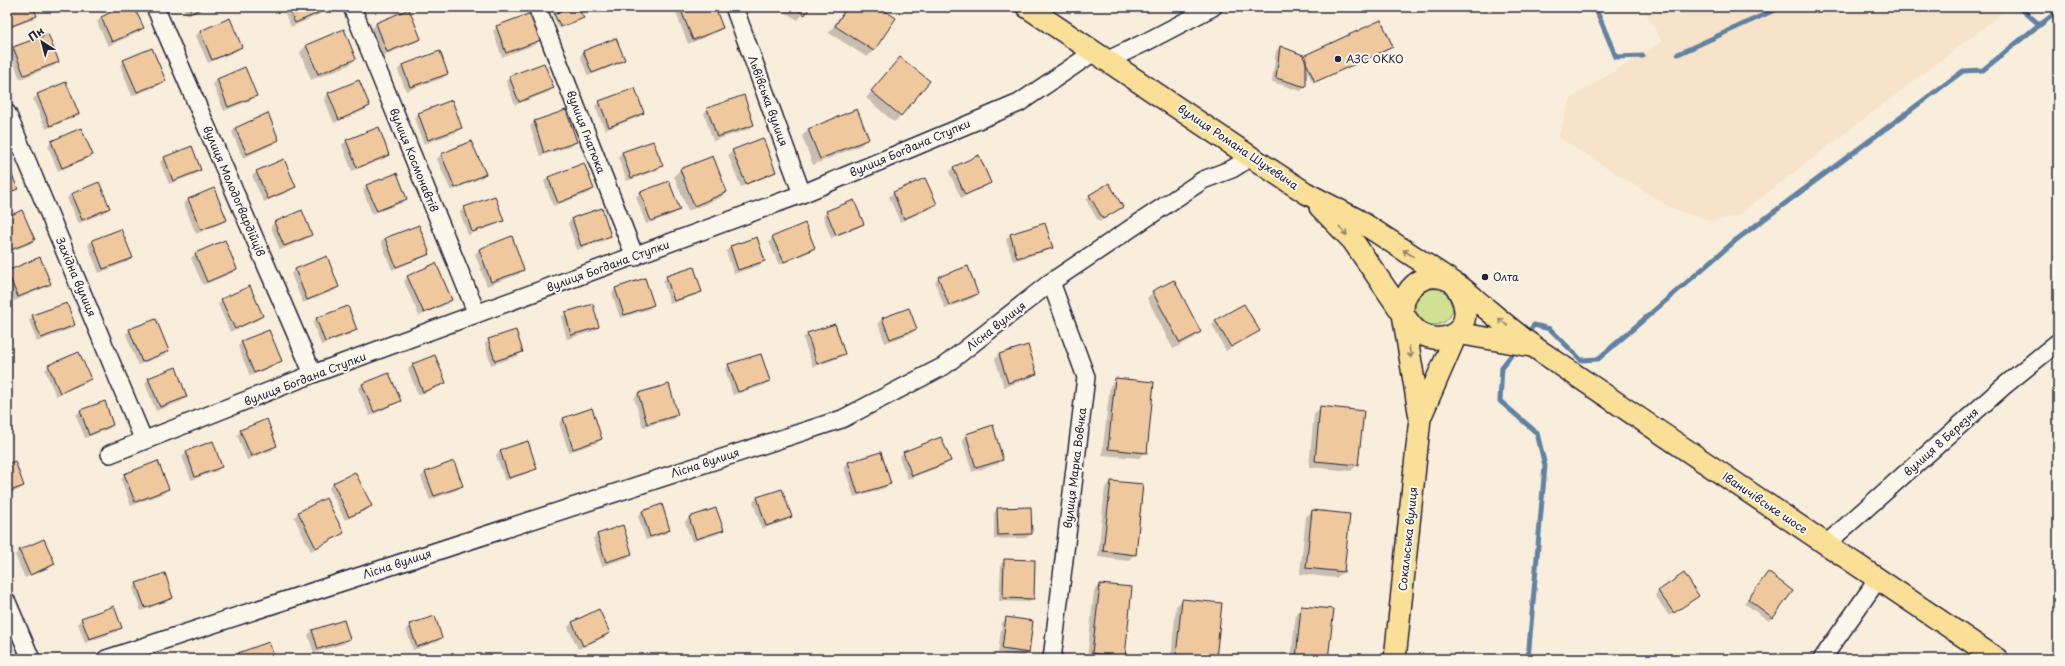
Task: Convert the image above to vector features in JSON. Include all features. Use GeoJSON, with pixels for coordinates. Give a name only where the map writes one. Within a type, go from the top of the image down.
{"type":"FeatureCollection","features":[{"type":"Feature","properties":{"kind":"main road","name":"вулиця Романа Шухевича"},"geometry":{"type":"LineString","coordinates":[[1027,7],[1306,193],[1358,220],[1453,282],[1533,347]]}},
{"type":"Feature","properties":{"kind":"main road"},"geometry":{"type":"LineString","coordinates":[[1306,193],[1353,241],[1403,314],[1417,331],[1428,337],[1443,338],[1457,333],[1533,347]]}},
{"type":"Feature","properties":{"kind":"main road"},"geometry":{"type":"LineString","coordinates":[[1436,277],[1453,282],[1462,296],[1465,311],[1463,323],[1457,333],[1420,418],[1403,314],[1404,300],[1408,292],[1420,281],[1436,277]]}},
{"type":"Feature","properties":{"kind":"main road","name":"Іваничівське шосе"},"geometry":{"type":"LineString","coordinates":[[1533,347],[1997,659]]}},
{"type":"Feature","properties":{"kind":"main road","name":"Сокальська вулиця"},"geometry":{"type":"LineString","coordinates":[[1395,659],[1420,418]]}},
{"type":"Feature","properties":{"kind":"street","name":"вулиця Молодогвардійців"},"geometry":{"type":"LineString","coordinates":[[155,7],[313,374]]}},
{"type":"Feature","properties":{"kind":"street","name":"вулиця Космонавтів"},"geometry":{"type":"LineString","coordinates":[[352,7],[477,314]]}},
{"type":"Feature","properties":{"kind":"street","name":"вулиця Гнатюка"},"geometry":{"type":"LineString","coordinates":[[537,7],[635,257]]}},
{"type":"Feature","properties":{"kind":"street","name":"Львівська вулиця"},"geometry":{"type":"LineString","coordinates":[[734,7],[802,194]]}},
{"type":"Feature","properties":{"kind":"street","name":"вулиця Богдана Ступки"},"geometry":{"type":"LineString","coordinates":[[110,454],[313,374],[635,257],[802,194],[1019,103],[1101,56],[1146,42],[1213,7]]}},
{"type":"Feature","properties":{"kind":"street","name":"Західна вулиця"},"geometry":{"type":"LineString","coordinates":[[7,113],[144,441]]}},
{"type":"Feature","properties":{"kind":"street","name":"Лісна вулиця"},"geometry":{"type":"LineString","coordinates":[[106,659],[842,419],[944,366],[1051,282],[1203,180],[1232,169],[1251,157]]}},
{"type":"Feature","properties":{"kind":"street","name":"вулиця Марка Вовчка"},"geometry":{"type":"LineString","coordinates":[[1051,282],[1086,377],[1052,659]]}},
{"type":"Feature","properties":{"kind":"street","name":"вулиця 8 Березня"},"geometry":{"type":"LineString","coordinates":[[1826,544],[2004,386],[2058,342]]}},
{"type":"Feature","properties":{"kind":"street"},"geometry":{"type":"LineString","coordinates":[[1822,659],[1878,579]]}},
{"type":"Feature","properties":{"kind":"street"},"geometry":{"type":"LineString","coordinates":[[7,602],[31,659]]}},
{"type":"Feature","properties":{"kind":"shaded area"},"geometry":{"type":"Polygon","coordinates":[[[1643,7],[2010,7],[1737,216],[1711,221],[1671,208],[1558,137],[1571,98],[1662,42],[1643,7]]]}},
{"type":"Feature","properties":{"kind":"green space"},"geometry":{"type":"Polygon","coordinates":[[[1430,287],[1438,287],[1448,292],[1452,299],[1452,313],[1448,320],[1438,325],[1430,325],[1420,320],[1418,317],[1415,310],[1415,302],[1420,292],[1423,290],[1430,287]]]}},
{"type":"Feature","properties":{"kind":"building"},"geometry":{"type":"Polygon","coordinates":[[[7,7],[33,7],[37,16],[7,28],[7,7]]]}},
{"type":"Feature","properties":{"kind":"building"},"geometry":{"type":"Polygon","coordinates":[[[122,7],[134,7],[144,28],[112,42],[101,17],[122,7]]]}},
{"type":"Feature","properties":{"kind":"building"},"geometry":{"type":"Polygon","coordinates":[[[189,7],[204,7],[192,13],[189,7]]]}},
{"type":"Feature","properties":{"kind":"building"},"geometry":{"type":"Polygon","coordinates":[[[288,7],[324,7],[325,10],[295,23],[288,7]]]}},
{"type":"Feature","properties":{"kind":"building"},"geometry":{"type":"Polygon","coordinates":[[[570,7],[577,7],[584,18],[561,27],[554,14],[570,7]]]}},
{"type":"Feature","properties":{"kind":"building"},"geometry":{"type":"Polygon","coordinates":[[[715,7],[723,28],[693,40],[680,8],[715,7]]]}},
{"type":"Feature","properties":{"kind":"building"},"geometry":{"type":"Polygon","coordinates":[[[793,7],[810,7],[805,15],[793,7]]]}},
{"type":"Feature","properties":{"kind":"building"},"geometry":{"type":"Polygon","coordinates":[[[847,7],[879,7],[896,18],[874,51],[835,26],[847,7]]]}},
{"type":"Feature","properties":{"kind":"building"},"geometry":{"type":"Polygon","coordinates":[[[409,9],[421,39],[387,52],[376,23],[409,9]]]}},
{"type":"Feature","properties":{"kind":"building"},"geometry":{"type":"Polygon","coordinates":[[[531,13],[541,40],[506,53],[496,26],[531,13]]]}},
{"type":"Feature","properties":{"kind":"building"},"geometry":{"type":"Polygon","coordinates":[[[230,18],[242,47],[212,60],[200,31],[230,18]]]}},
{"type":"Feature","properties":{"kind":"building"},"geometry":{"type":"Polygon","coordinates":[[[1381,20],[1393,47],[1315,82],[1303,56],[1381,20]]]}},
{"type":"Feature","properties":{"kind":"building"},"geometry":{"type":"Polygon","coordinates":[[[344,29],[356,59],[318,74],[306,45],[344,29]]]}},
{"type":"Feature","properties":{"kind":"building"},"geometry":{"type":"Polygon","coordinates":[[[48,34],[59,62],[24,75],[13,47],[48,34]]]}},
{"type":"Feature","properties":{"kind":"building"},"geometry":{"type":"Polygon","coordinates":[[[616,38],[625,60],[592,73],[583,51],[616,38]]]}},
{"type":"Feature","properties":{"kind":"building"},"geometry":{"type":"Polygon","coordinates":[[[1280,46],[1306,56],[1306,87],[1276,78],[1280,46]]]}},
{"type":"Feature","properties":{"kind":"building"},"geometry":{"type":"Polygon","coordinates":[[[152,48],[166,81],[137,92],[123,60],[152,48]]]}},
{"type":"Feature","properties":{"kind":"building"},"geometry":{"type":"Polygon","coordinates":[[[440,51],[448,74],[410,87],[402,65],[440,51]]]}},
{"type":"Feature","properties":{"kind":"building"},"geometry":{"type":"Polygon","coordinates":[[[900,57],[930,81],[901,116],[871,91],[900,57]]]}},
{"type":"Feature","properties":{"kind":"building"},"geometry":{"type":"Polygon","coordinates":[[[544,63],[554,88],[519,102],[509,76],[544,63]]]}},
{"type":"Feature","properties":{"kind":"building"},"geometry":{"type":"Polygon","coordinates":[[[245,67],[257,96],[228,107],[217,79],[245,67]]]}},
{"type":"Feature","properties":{"kind":"building"},"geometry":{"type":"Polygon","coordinates":[[[359,80],[370,106],[339,120],[328,93],[359,80]]]}},
{"type":"Feature","properties":{"kind":"building"},"geometry":{"type":"Polygon","coordinates":[[[66,82],[79,114],[50,126],[37,94],[66,82]]]}},
{"type":"Feature","properties":{"kind":"building"},"geometry":{"type":"Polygon","coordinates":[[[635,88],[644,113],[609,127],[599,101],[635,88]]]}},
{"type":"Feature","properties":{"kind":"building"},"geometry":{"type":"Polygon","coordinates":[[[744,95],[754,125],[717,137],[707,108],[744,95]]]}},
{"type":"Feature","properties":{"kind":"building"},"geometry":{"type":"Polygon","coordinates":[[[452,100],[462,128],[428,140],[418,113],[452,100]]]}},
{"type":"Feature","properties":{"kind":"building"},"geometry":{"type":"Polygon","coordinates":[[[857,109],[869,139],[820,159],[808,129],[857,109]]]}},
{"type":"Feature","properties":{"kind":"building"},"geometry":{"type":"Polygon","coordinates":[[[566,110],[577,142],[544,153],[534,121],[566,110]]]}},
{"type":"Feature","properties":{"kind":"building"},"geometry":{"type":"Polygon","coordinates":[[[268,113],[279,140],[247,154],[235,128],[268,113]]]}},
{"type":"Feature","properties":{"kind":"building"},"geometry":{"type":"Polygon","coordinates":[[[379,127],[389,155],[357,168],[346,140],[379,127]]]}},
{"type":"Feature","properties":{"kind":"building"},"geometry":{"type":"Polygon","coordinates":[[[81,128],[93,155],[62,168],[51,141],[81,128]]]}},
{"type":"Feature","properties":{"kind":"building"},"geometry":{"type":"Polygon","coordinates":[[[763,138],[776,172],[746,184],[732,150],[763,138]]]}},
{"type":"Feature","properties":{"kind":"building"},"geometry":{"type":"Polygon","coordinates":[[[471,141],[486,174],[455,188],[441,154],[471,141]]]}},
{"type":"Feature","properties":{"kind":"building"},"geometry":{"type":"Polygon","coordinates":[[[653,141],[663,166],[631,178],[622,152],[653,141]]]}},
{"type":"Feature","properties":{"kind":"building"},"geometry":{"type":"Polygon","coordinates":[[[192,146],[201,170],[173,181],[164,157],[192,146]]]}},
{"type":"Feature","properties":{"kind":"building"},"geometry":{"type":"Polygon","coordinates":[[[979,155],[991,183],[965,195],[953,167],[979,155]]]}},
{"type":"Feature","properties":{"kind":"building"},"geometry":{"type":"Polygon","coordinates":[[[713,156],[727,192],[694,206],[680,169],[713,156]]]}},
{"type":"Feature","properties":{"kind":"building"},"geometry":{"type":"Polygon","coordinates":[[[284,159],[296,187],[268,199],[256,171],[284,159]]]}},
{"type":"Feature","properties":{"kind":"building"},"geometry":{"type":"Polygon","coordinates":[[[7,163],[18,189],[7,193],[7,163]]]}},
{"type":"Feature","properties":{"kind":"building"},"geometry":{"type":"Polygon","coordinates":[[[584,163],[594,189],[558,203],[548,177],[584,163]]]}},
{"type":"Feature","properties":{"kind":"building"},"geometry":{"type":"Polygon","coordinates":[[[397,173],[407,199],[377,211],[366,185],[397,173]]]}},
{"type":"Feature","properties":{"kind":"building"},"geometry":{"type":"Polygon","coordinates":[[[925,178],[937,204],[904,219],[893,192],[925,178]]]}},
{"type":"Feature","properties":{"kind":"building"},"geometry":{"type":"Polygon","coordinates":[[[669,181],[680,210],[651,221],[640,192],[669,181]]]}},
{"type":"Feature","properties":{"kind":"building"},"geometry":{"type":"Polygon","coordinates":[[[99,182],[110,208],[82,220],[71,194],[99,182]]]}},
{"type":"Feature","properties":{"kind":"building"},"geometry":{"type":"Polygon","coordinates":[[[1109,183],[1123,207],[1103,219],[1089,195],[1109,183]]]}},
{"type":"Feature","properties":{"kind":"building"},"geometry":{"type":"Polygon","coordinates":[[[214,188],[227,220],[201,230],[188,199],[214,188]]]}},
{"type":"Feature","properties":{"kind":"building"},"geometry":{"type":"Polygon","coordinates":[[[495,196],[504,221],[472,232],[464,207],[495,196]]]}},
{"type":"Feature","properties":{"kind":"building"},"geometry":{"type":"Polygon","coordinates":[[[854,200],[864,224],[836,235],[826,211],[854,200]]]}},
{"type":"Feature","properties":{"kind":"building"},"geometry":{"type":"Polygon","coordinates":[[[602,208],[611,236],[581,246],[572,218],[602,208]]]}},
{"type":"Feature","properties":{"kind":"building"},"geometry":{"type":"Polygon","coordinates":[[[22,210],[35,240],[8,251],[7,217],[22,210]]]}},
{"type":"Feature","properties":{"kind":"building"},"geometry":{"type":"Polygon","coordinates":[[[302,210],[312,235],[284,246],[274,222],[302,210]]]}},
{"type":"Feature","properties":{"kind":"building"},"geometry":{"type":"Polygon","coordinates":[[[805,223],[815,248],[784,262],[772,237],[805,223]]]}},
{"type":"Feature","properties":{"kind":"building"},"geometry":{"type":"Polygon","coordinates":[[[1045,223],[1053,248],[1017,258],[1010,234],[1045,223]]]}},
{"type":"Feature","properties":{"kind":"building"},"geometry":{"type":"Polygon","coordinates":[[[419,225],[430,254],[396,267],[385,238],[419,225]]]}},
{"type":"Feature","properties":{"kind":"building"},"geometry":{"type":"Polygon","coordinates":[[[121,229],[133,258],[103,269],[92,240],[121,229]]]}},
{"type":"Feature","properties":{"kind":"building"},"geometry":{"type":"Polygon","coordinates":[[[512,236],[524,270],[491,282],[479,249],[512,236]]]}},
{"type":"Feature","properties":{"kind":"building"},"geometry":{"type":"Polygon","coordinates":[[[757,237],[765,261],[738,270],[730,246],[757,237]]]}},
{"type":"Feature","properties":{"kind":"building"},"geometry":{"type":"Polygon","coordinates":[[[225,240],[237,269],[207,282],[195,253],[225,240]]]}},
{"type":"Feature","properties":{"kind":"building"},"geometry":{"type":"Polygon","coordinates":[[[327,256],[339,287],[307,300],[295,269],[327,256]]]}},
{"type":"Feature","properties":{"kind":"building"},"geometry":{"type":"Polygon","coordinates":[[[40,257],[51,284],[18,297],[7,271],[40,257]]]}},
{"type":"Feature","properties":{"kind":"building"},"geometry":{"type":"Polygon","coordinates":[[[436,263],[452,300],[424,313],[407,276],[436,263]]]}},
{"type":"Feature","properties":{"kind":"building"},"geometry":{"type":"Polygon","coordinates":[[[968,266],[978,294],[949,305],[938,277],[968,266]]]}},
{"type":"Feature","properties":{"kind":"building"},"geometry":{"type":"Polygon","coordinates":[[[694,267],[702,292],[674,301],[666,276],[694,267]]]}},
{"type":"Feature","properties":{"kind":"building"},"geometry":{"type":"Polygon","coordinates":[[[645,278],[654,305],[624,315],[615,288],[645,278]]]}},
{"type":"Feature","properties":{"kind":"building"},"geometry":{"type":"Polygon","coordinates":[[[1174,280],[1201,332],[1180,343],[1152,291],[1174,280]]]}},
{"type":"Feature","properties":{"kind":"building"},"geometry":{"type":"Polygon","coordinates":[[[250,286],[263,316],[235,329],[221,299],[250,286]]]}},
{"type":"Feature","properties":{"kind":"building"},"geometry":{"type":"Polygon","coordinates":[[[67,303],[75,325],[41,338],[32,315],[67,303]]]}},
{"type":"Feature","properties":{"kind":"building"},"geometry":{"type":"Polygon","coordinates":[[[593,304],[599,327],[571,335],[565,312],[593,304]]]}},
{"type":"Feature","properties":{"kind":"building"},"geometry":{"type":"Polygon","coordinates":[[[1244,304],[1260,331],[1231,347],[1215,320],[1244,304]]]}},
{"type":"Feature","properties":{"kind":"building"},"geometry":{"type":"Polygon","coordinates":[[[348,306],[357,330],[325,342],[316,318],[348,306]]]}},
{"type":"Feature","properties":{"kind":"building"},"geometry":{"type":"Polygon","coordinates":[[[909,308],[917,329],[890,339],[882,318],[909,308]]]}},
{"type":"Feature","properties":{"kind":"building"},"geometry":{"type":"Polygon","coordinates":[[[156,319],[169,351],[142,362],[129,329],[156,319]]]}},
{"type":"Feature","properties":{"kind":"building"},"geometry":{"type":"Polygon","coordinates":[[[835,324],[845,354],[817,364],[807,333],[835,324]]]}},
{"type":"Feature","properties":{"kind":"building"},"geometry":{"type":"Polygon","coordinates":[[[269,330],[282,361],[254,373],[241,341],[269,330]]]}},
{"type":"Feature","properties":{"kind":"building"},"geometry":{"type":"Polygon","coordinates":[[[516,330],[523,352],[495,361],[488,339],[516,330]]]}},
{"type":"Feature","properties":{"kind":"building"},"geometry":{"type":"Polygon","coordinates":[[[1028,345],[1037,374],[1008,383],[999,354],[1028,345]]]}},
{"type":"Feature","properties":{"kind":"building"},"geometry":{"type":"Polygon","coordinates":[[[79,352],[91,379],[60,393],[48,365],[79,352]]]}},
{"type":"Feature","properties":{"kind":"building"},"geometry":{"type":"Polygon","coordinates":[[[761,354],[770,381],[738,392],[728,364],[761,354]]]}},
{"type":"Feature","properties":{"kind":"building"},"geometry":{"type":"Polygon","coordinates":[[[435,355],[446,383],[423,392],[412,364],[435,355]]]}},
{"type":"Feature","properties":{"kind":"building"},"geometry":{"type":"Polygon","coordinates":[[[176,367],[187,397],[160,407],[148,378],[176,367]]]}},
{"type":"Feature","properties":{"kind":"building"},"geometry":{"type":"Polygon","coordinates":[[[389,373],[401,401],[374,412],[362,384],[389,373]]]}},
{"type":"Feature","properties":{"kind":"building"},"geometry":{"type":"Polygon","coordinates":[[[1115,378],[1154,382],[1147,453],[1108,449],[1115,378]]]}},
{"type":"Feature","properties":{"kind":"building"},"geometry":{"type":"Polygon","coordinates":[[[669,384],[678,415],[647,424],[638,393],[669,384]]]}},
{"type":"Feature","properties":{"kind":"building"},"geometry":{"type":"Polygon","coordinates":[[[105,401],[113,425],[89,435],[80,410],[105,401]]]}},
{"type":"Feature","properties":{"kind":"building"},"geometry":{"type":"Polygon","coordinates":[[[1320,406],[1364,411],[1358,465],[1315,461],[1320,406]]]}},
{"type":"Feature","properties":{"kind":"building"},"geometry":{"type":"Polygon","coordinates":[[[592,408],[602,439],[573,449],[563,418],[592,408]]]}},
{"type":"Feature","properties":{"kind":"building"},"geometry":{"type":"Polygon","coordinates":[[[267,419],[277,446],[251,456],[240,430],[267,419]]]}},
{"type":"Feature","properties":{"kind":"building"},"geometry":{"type":"Polygon","coordinates":[[[993,425],[1003,460],[976,468],[966,434],[993,425]]]}},
{"type":"Feature","properties":{"kind":"building"},"geometry":{"type":"Polygon","coordinates":[[[941,437],[951,461],[912,476],[903,452],[941,437]]]}},
{"type":"Feature","properties":{"kind":"building"},"geometry":{"type":"Polygon","coordinates":[[[213,441],[222,467],[195,477],[186,451],[213,441]]]}},
{"type":"Feature","properties":{"kind":"building"},"geometry":{"type":"Polygon","coordinates":[[[528,441],[537,469],[509,478],[500,450],[528,441]]]}},
{"type":"Feature","properties":{"kind":"building"},"geometry":{"type":"Polygon","coordinates":[[[881,452],[891,484],[858,494],[848,462],[881,452]]]}},
{"type":"Feature","properties":{"kind":"building"},"geometry":{"type":"Polygon","coordinates":[[[15,461],[24,486],[7,492],[7,464],[15,461]]]}},
{"type":"Feature","properties":{"kind":"building"},"geometry":{"type":"Polygon","coordinates":[[[158,461],[169,489],[135,502],[124,474],[158,461]]]}},
{"type":"Feature","properties":{"kind":"building"},"geometry":{"type":"Polygon","coordinates":[[[454,461],[463,486],[434,496],[425,472],[454,461]]]}},
{"type":"Feature","properties":{"kind":"building"},"geometry":{"type":"Polygon","coordinates":[[[355,472],[372,506],[349,517],[333,483],[355,472]]]}},
{"type":"Feature","properties":{"kind":"building"},"geometry":{"type":"Polygon","coordinates":[[[1111,481],[1143,484],[1136,555],[1103,551],[1111,481]]]}},
{"type":"Feature","properties":{"kind":"building"},"geometry":{"type":"Polygon","coordinates":[[[782,489],[792,517],[766,526],[757,497],[782,489]]]}},
{"type":"Feature","properties":{"kind":"building"},"geometry":{"type":"Polygon","coordinates":[[[326,498],[344,533],[316,548],[298,512],[326,498]]]}},
{"type":"Feature","properties":{"kind":"building"},"geometry":{"type":"Polygon","coordinates":[[[662,504],[670,530],[650,537],[642,511],[662,504]]]}},
{"type":"Feature","properties":{"kind":"building"},"geometry":{"type":"Polygon","coordinates":[[[1031,507],[1032,534],[998,535],[997,508],[1031,507]]]}},
{"type":"Feature","properties":{"kind":"building"},"geometry":{"type":"Polygon","coordinates":[[[716,508],[724,530],[696,539],[689,517],[716,508]]]}},
{"type":"Feature","properties":{"kind":"building"},"geometry":{"type":"Polygon","coordinates":[[[1312,510],[1350,514],[1344,572],[1306,568],[1312,510]]]}},
{"type":"Feature","properties":{"kind":"building"},"geometry":{"type":"Polygon","coordinates":[[[623,525],[632,554],[606,562],[597,534],[623,525]]]}},
{"type":"Feature","properties":{"kind":"building"},"geometry":{"type":"Polygon","coordinates":[[[44,539],[55,564],[30,575],[19,550],[44,539]]]}},
{"type":"Feature","properties":{"kind":"building"},"geometry":{"type":"Polygon","coordinates":[[[1004,559],[1035,560],[1034,599],[1003,598],[1004,559]]]}},
{"type":"Feature","properties":{"kind":"building"},"geometry":{"type":"Polygon","coordinates":[[[1768,572],[1793,591],[1773,618],[1748,599],[1768,572]]]}},
{"type":"Feature","properties":{"kind":"building"},"geometry":{"type":"Polygon","coordinates":[[[165,573],[173,598],[145,608],[136,583],[165,573]]]}},
{"type":"Feature","properties":{"kind":"building"},"geometry":{"type":"Polygon","coordinates":[[[1684,573],[1699,596],[1674,613],[1658,591],[1684,573]]]}},
{"type":"Feature","properties":{"kind":"building"},"geometry":{"type":"Polygon","coordinates":[[[1100,584],[1132,587],[1125,657],[1092,653],[1100,584]]]}},
{"type":"Feature","properties":{"kind":"building"},"geometry":{"type":"Polygon","coordinates":[[[1182,599],[1222,603],[1216,659],[1176,656],[1182,599]]]}},
{"type":"Feature","properties":{"kind":"building"},"geometry":{"type":"Polygon","coordinates":[[[114,606],[122,628],[89,639],[81,618],[114,606]]]}},
{"type":"Feature","properties":{"kind":"building"},"geometry":{"type":"Polygon","coordinates":[[[1301,606],[1334,609],[1328,659],[1296,659],[1301,606]]]}},
{"type":"Feature","properties":{"kind":"building"},"geometry":{"type":"Polygon","coordinates":[[[599,609],[610,633],[583,646],[572,622],[599,609]]]}},
{"type":"Feature","properties":{"kind":"building"},"geometry":{"type":"Polygon","coordinates":[[[435,616],[442,638],[417,647],[409,624],[435,616]]]}},
{"type":"Feature","properties":{"kind":"building"},"geometry":{"type":"Polygon","coordinates":[[[1006,617],[1033,621],[1029,653],[1002,649],[1006,617]]]}},
{"type":"Feature","properties":{"kind":"building"},"geometry":{"type":"Polygon","coordinates":[[[344,620],[350,639],[318,649],[312,630],[344,620]]]}},
{"type":"Feature","properties":{"kind":"building"},"geometry":{"type":"Polygon","coordinates":[[[269,642],[275,659],[240,659],[238,653],[269,642]]]}},
{"type":"Feature","properties":{"kind":"building"},"geometry":{"type":"Polygon","coordinates":[[[1855,654],[1863,659],[1852,659],[1855,654]]]}},
{"type":"Feature","properties":{"kind":"waterway"},"geometry":{"type":"LineString","coordinates":[[1595,7],[1616,57],[1643,56]]}},
{"type":"Feature","properties":{"kind":"waterway"},"geometry":{"type":"LineString","coordinates":[[1678,54],[1781,7]]}},
{"type":"Feature","properties":{"kind":"waterway"},"geometry":{"type":"LineString","coordinates":[[2019,7],[2040,25],[2058,11]]}},
{"type":"Feature","properties":{"kind":"waterway"},"geometry":{"type":"LineString","coordinates":[[1526,335],[1534,325],[1550,329],[1581,360],[1598,359],[1736,240],[1963,71],[1983,70],[2040,24]]}},
{"type":"Feature","properties":{"kind":"waterway"},"geometry":{"type":"LineString","coordinates":[[1513,353],[1502,367],[1500,401],[1537,433],[1545,466],[1528,659]]}},
{"type":"Feature","properties":{"kind":"place","name":"АЗС ОККО"},"geometry":{"type":"Point","coordinates":[1338,59]}},
{"type":"Feature","properties":{"kind":"place","name":"Олта"},"geometry":{"type":"Point","coordinates":[1485,277]}}]}
